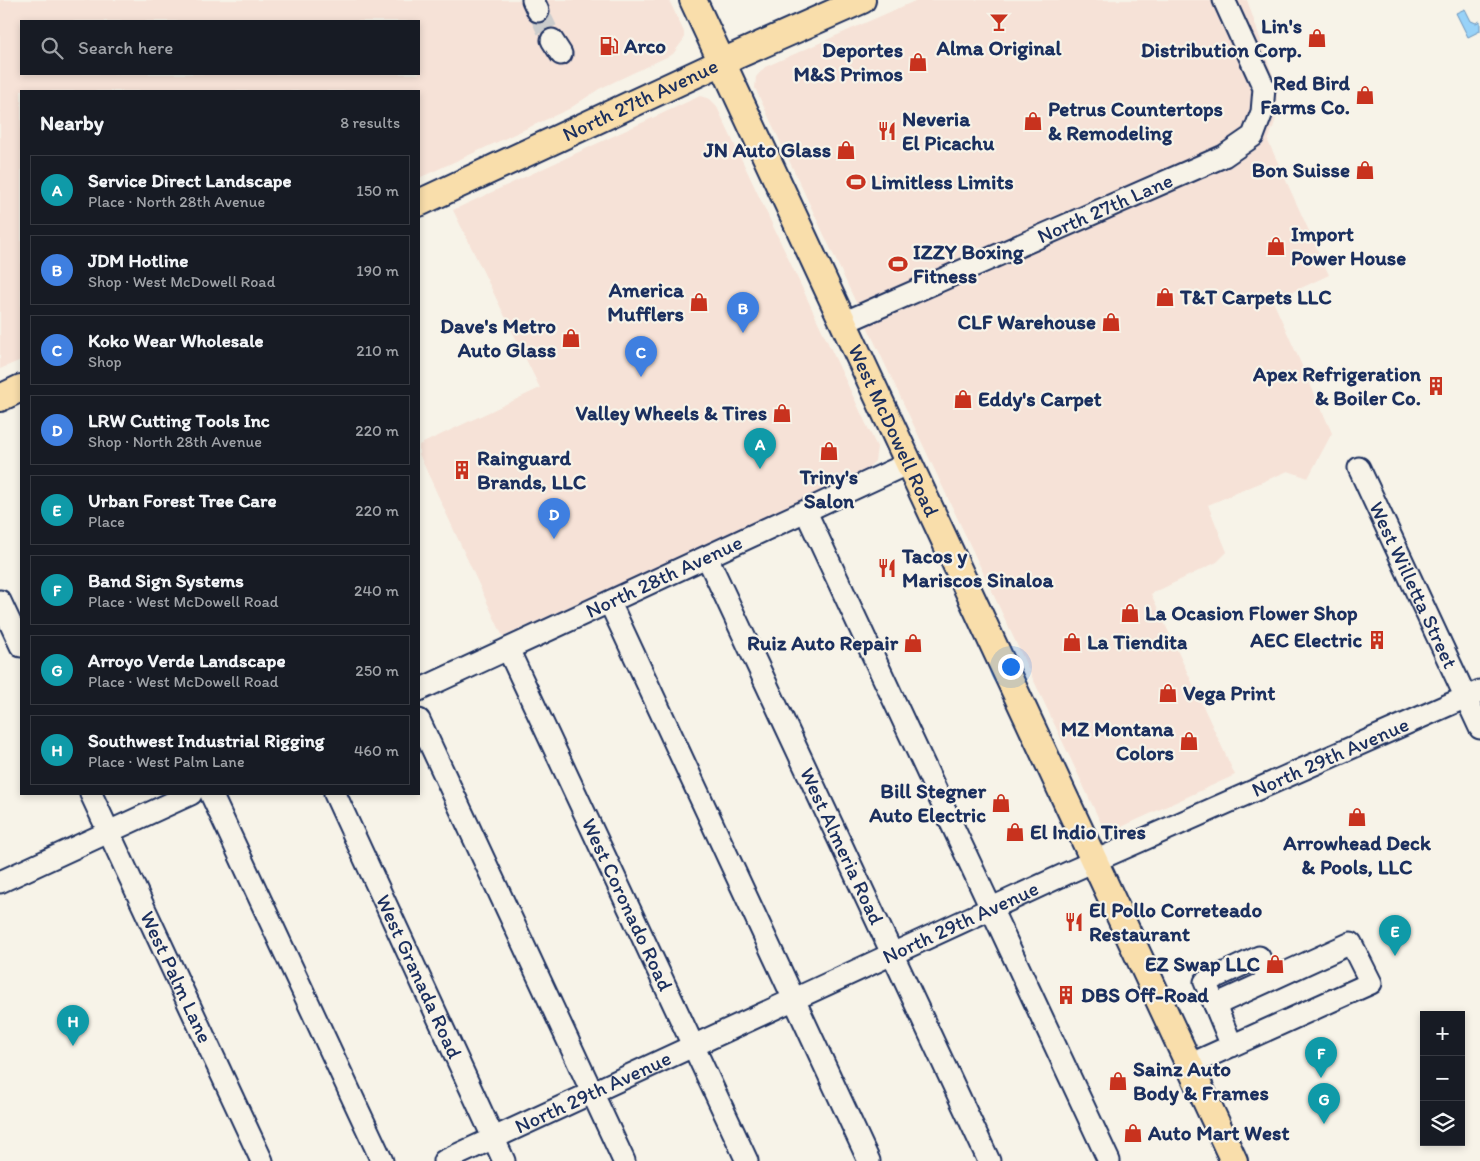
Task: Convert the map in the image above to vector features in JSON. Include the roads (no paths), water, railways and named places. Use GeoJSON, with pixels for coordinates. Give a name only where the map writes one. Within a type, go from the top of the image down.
{"type":"FeatureCollection","features":[{"type":"Feature","properties":{"kind":"main road","name":"West McDowell Road"},"geometry":{"type":"LineString","coordinates":[[693,0],[1234,1161]]}},
{"type":"Feature","properties":{"kind":"main road","name":"North 27th Avenue"},"geometry":{"type":"LineString","coordinates":[[420,203],[722,62],[862,0]]}},
{"type":"Feature","properties":{"kind":"main road"},"geometry":{"type":"LineString","coordinates":[[0,398],[20,388]]}},
{"type":"Feature","properties":{"kind":"street","name":"North 27th Lane"},"geometry":{"type":"LineString","coordinates":[[843,323],[1224,156],[1253,136],[1262,112],[1264,88],[1224,0]]}},
{"type":"Feature","properties":{"kind":"street","name":"North 28th Avenue"},"geometry":{"type":"LineString","coordinates":[[420,690],[909,463]]}},
{"type":"Feature","properties":{"kind":"street","name":"West Willetta Street"},"geometry":{"type":"LineString","coordinates":[[1358,468],[1473,695],[1480,728]]}},
{"type":"Feature","properties":{"kind":"street"},"geometry":{"type":"LineString","coordinates":[[806,512],[1109,1161]]}},
{"type":"Feature","properties":{"kind":"street","name":"West Almeria Road"},"geometry":{"type":"LineString","coordinates":[[707,557],[989,1161]]}},
{"type":"Feature","properties":{"kind":"street"},"geometry":{"type":"LineString","coordinates":[[0,601],[20,644]]}},
{"type":"Feature","properties":{"kind":"street"},"geometry":{"type":"LineString","coordinates":[[610,603],[869,1161]]}},
{"type":"Feature","properties":{"kind":"street","name":"West Coronado Road"},"geometry":{"type":"LineString","coordinates":[[508,648],[747,1161]]}},
{"type":"Feature","properties":{"kind":"street","name":"North 29th Avenue"},"geometry":{"type":"LineString","coordinates":[[444,1161],[1094,862],[1473,695]]}},
{"type":"Feature","properties":{"kind":"street"},"geometry":{"type":"LineString","coordinates":[[420,722],[624,1161]]}},
{"type":"Feature","properties":{"kind":"street","name":"West Palm Lane"},"geometry":{"type":"LineString","coordinates":[[91,795],[262,1161]]}},
{"type":"Feature","properties":{"kind":"street"},"geometry":{"type":"LineString","coordinates":[[0,882],[189,795]]}},
{"type":"Feature","properties":{"kind":"street"},"geometry":{"type":"LineString","coordinates":[[211,795],[382,1161]]}},
{"type":"Feature","properties":{"kind":"street","name":"West Granada Road"},"geometry":{"type":"LineString","coordinates":[[335,795],[504,1161]]}},
{"type":"Feature","properties":{"kind":"street"},"geometry":{"type":"LineString","coordinates":[[1189,1065],[1232,1046],[1371,983],[1351,943],[1214,1005],[1232,1046]]}},
{"type":"Feature","properties":{"kind":"water"},"geometry":{"type":"Polygon","coordinates":[[[1465,9],[1471,21],[1476,23],[1480,21],[1480,31],[1468,37],[1456,13],[1465,9]]]}},
{"type":"Feature","properties":{"kind":"tunnel"},"geometry":{"type":"LineString","coordinates":[[538,11],[552,40]]}},
{"type":"Feature","properties":{"kind":"place","name":"Alma Original"},"geometry":{"type":"Point","coordinates":[999,22]}},
{"type":"Feature","properties":{"kind":"place","name":"Lin's Distribution Corp."},"geometry":{"type":"Point","coordinates":[1317,38]}},
{"type":"Feature","properties":{"kind":"place","name":"Arco"},"geometry":{"type":"Point","coordinates":[609,46]}},
{"type":"Feature","properties":{"kind":"place","name":"Deportes M&S Primos"},"geometry":{"type":"Point","coordinates":[918,62]}},
{"type":"Feature","properties":{"kind":"place","name":"Red Bird Farms Co."},"geometry":{"type":"Point","coordinates":[1365,95]}},
{"type":"Feature","properties":{"kind":"place","name":"Petrus Countertops & Remodeling"},"geometry":{"type":"Point","coordinates":[1033,121]}},
{"type":"Feature","properties":{"kind":"place","name":"Neveria El Picachu"},"geometry":{"type":"Point","coordinates":[887,131]}},
{"type":"Feature","properties":{"kind":"place","name":"JN Auto Glass"},"geometry":{"type":"Point","coordinates":[846,150]}},
{"type":"Feature","properties":{"kind":"place","name":"Bon Suisse"},"geometry":{"type":"Point","coordinates":[1365,170]}},
{"type":"Feature","properties":{"kind":"place","name":"Limitless Limits"},"geometry":{"type":"Point","coordinates":[856,182]}},
{"type":"Feature","properties":{"kind":"place","name":"Import Power House"},"geometry":{"type":"Point","coordinates":[1276,246]}},
{"type":"Feature","properties":{"kind":"place","name":"IZZY Boxing Fitness"},"geometry":{"type":"Point","coordinates":[898,264]}},
{"type":"Feature","properties":{"kind":"place","name":"T&T Carpets LLC"},"geometry":{"type":"Point","coordinates":[1165,297]}},
{"type":"Feature","properties":{"kind":"place","name":"America Mufflers"},"geometry":{"type":"Point","coordinates":[699,302]}},
{"type":"Feature","properties":{"kind":"place","name":"CLF Warehouse"},"geometry":{"type":"Point","coordinates":[1111,322]}},
{"type":"Feature","properties":{"kind":"place","name":"JDM Hotline"},"geometry":{"type":"Point","coordinates":[743,333]}},
{"type":"Feature","properties":{"kind":"place","name":"Dave's Metro Auto Glass"},"geometry":{"type":"Point","coordinates":[571,338]}},
{"type":"Feature","properties":{"kind":"place","name":"Koko Wear Wholesale"},"geometry":{"type":"Point","coordinates":[641,377]}},
{"type":"Feature","properties":{"kind":"place","name":"Apex Refrigeration & Boiler Co."},"geometry":{"type":"Point","coordinates":[1436,386]}},
{"type":"Feature","properties":{"kind":"place","name":"Eddy's Carpet"},"geometry":{"type":"Point","coordinates":[963,399]}},
{"type":"Feature","properties":{"kind":"place","name":"Valley Wheels & Tires"},"geometry":{"type":"Point","coordinates":[782,413]}},
{"type":"Feature","properties":{"kind":"place","name":"Triny's Salon"},"geometry":{"type":"Point","coordinates":[829,451]}},
{"type":"Feature","properties":{"kind":"place","name":"Service Direct Landscape"},"geometry":{"type":"Point","coordinates":[760,469]}},
{"type":"Feature","properties":{"kind":"place","name":"Rainguard Brands, LLC"},"geometry":{"type":"Point","coordinates":[462,470]}},
{"type":"Feature","properties":{"kind":"place","name":"LRW Cutting Tools Inc"},"geometry":{"type":"Point","coordinates":[554,539]}},
{"type":"Feature","properties":{"kind":"place","name":"Tacos y Mariscos Sinaloa"},"geometry":{"type":"Point","coordinates":[887,568]}},
{"type":"Feature","properties":{"kind":"place","name":"La Ocasion Flower Shop"},"geometry":{"type":"Point","coordinates":[1130,613]}},
{"type":"Feature","properties":{"kind":"place","name":"AEC Electric"},"geometry":{"type":"Point","coordinates":[1377,640]}},
{"type":"Feature","properties":{"kind":"place","name":"La Tiendita"},"geometry":{"type":"Point","coordinates":[1072,642]}},
{"type":"Feature","properties":{"kind":"place","name":"Ruiz Auto Repair"},"geometry":{"type":"Point","coordinates":[913,643]}},
{"type":"Feature","properties":{"kind":"place","name":"Vega Print"},"geometry":{"type":"Point","coordinates":[1168,693]}},
{"type":"Feature","properties":{"kind":"place","name":"MZ Montana Colors"},"geometry":{"type":"Point","coordinates":[1189,741]}},
{"type":"Feature","properties":{"kind":"place","name":"Bill Stegner Auto Electric"},"geometry":{"type":"Point","coordinates":[1001,803]}},
{"type":"Feature","properties":{"kind":"place","name":"Arrowhead Deck & Pools, LLC"},"geometry":{"type":"Point","coordinates":[1357,817]}},
{"type":"Feature","properties":{"kind":"place","name":"El Indio Tires"},"geometry":{"type":"Point","coordinates":[1015,832]}},
{"type":"Feature","properties":{"kind":"place","name":"El Pollo Correteado Restaurant"},"geometry":{"type":"Point","coordinates":[1074,922]}},
{"type":"Feature","properties":{"kind":"place","name":"Urban Forest Tree Care"},"geometry":{"type":"Point","coordinates":[1395,956]}},
{"type":"Feature","properties":{"kind":"place","name":"EZ Swap LLC"},"geometry":{"type":"Point","coordinates":[1275,964]}},
{"type":"Feature","properties":{"kind":"place","name":"DBS Off-Road"},"geometry":{"type":"Point","coordinates":[1066,995]}},
{"type":"Feature","properties":{"kind":"place","name":"Southwest Industrial Rigging"},"geometry":{"type":"Point","coordinates":[73,1046]}},
{"type":"Feature","properties":{"kind":"place","name":"Band Sign Systems"},"geometry":{"type":"Point","coordinates":[1321,1078]}},
{"type":"Feature","properties":{"kind":"place","name":"Sainz Auto Body & Frames"},"geometry":{"type":"Point","coordinates":[1118,1081]}},
{"type":"Feature","properties":{"kind":"place","name":"Arroyo Verde Landscape"},"geometry":{"type":"Point","coordinates":[1324,1124]}},
{"type":"Feature","properties":{"kind":"place","name":"Auto Mart West"},"geometry":{"type":"Point","coordinates":[1133,1133]}}]}
